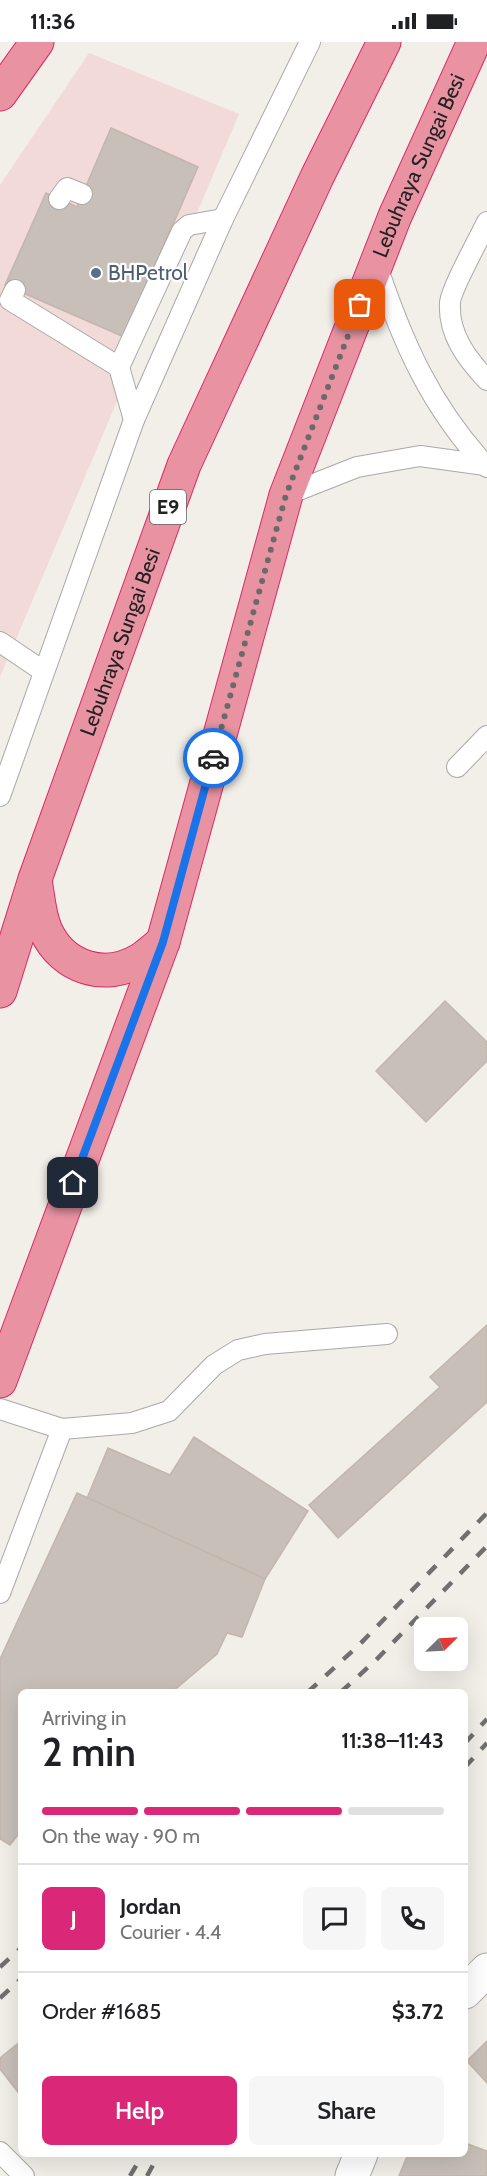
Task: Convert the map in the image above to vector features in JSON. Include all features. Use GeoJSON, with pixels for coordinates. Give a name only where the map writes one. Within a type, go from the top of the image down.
{"type":"FeatureCollection","features":[{"type":"Feature","properties":{"kind":"highway"},"geometry":{"type":"LineString","coordinates":[[0,94],[37,42]]}},
{"type":"Feature","properties":{"kind":"highway","name":"Lebuhraya Sungai Besi"},"geometry":{"type":"LineString","coordinates":[[0,991],[35,879],[184,465],[317,177],[384,42]]}},
{"type":"Feature","properties":{"kind":"highway","name":"Lebuhraya Sungai Besi"},"geometry":{"type":"LineString","coordinates":[[0,1381],[163,942],[286,495],[376,263],[474,42]]}},
{"type":"Feature","properties":{"kind":"highway"},"geometry":{"type":"LineString","coordinates":[[35,879],[46,931],[63,956],[83,969],[111,969],[139,960],[163,942]]}},
{"type":"Feature","properties":{"kind":"street"},"geometry":{"type":"LineString","coordinates":[[468,1989],[487,1970]]}},
{"type":"Feature","properties":{"kind":"street"},"geometry":{"type":"LineString","coordinates":[[352,2176],[360,2157]]}},
{"type":"Feature","properties":{"kind":"lane"},"geometry":{"type":"LineString","coordinates":[[0,796],[134,420],[223,219],[310,42]]}},
{"type":"Feature","properties":{"kind":"lane"},"geometry":{"type":"LineString","coordinates":[[59,199],[67,188],[82,194]]}},
{"type":"Feature","properties":{"kind":"lane"},"geometry":{"type":"LineString","coordinates":[[134,420],[119,367],[177,229],[223,219]]}},
{"type":"Feature","properties":{"kind":"lane"},"geometry":{"type":"LineString","coordinates":[[487,222],[449,301],[453,331],[469,362],[487,380]]}},
{"type":"Feature","properties":{"kind":"lane"},"geometry":{"type":"LineString","coordinates":[[376,263],[399,331],[436,404],[486,466]]}},
{"type":"Feature","properties":{"kind":"lane"},"geometry":{"type":"LineString","coordinates":[[15,290],[10,300],[119,367]]}},
{"type":"Feature","properties":{"kind":"lane"},"geometry":{"type":"LineString","coordinates":[[286,495],[357,467],[420,456],[486,466]]}},
{"type":"Feature","properties":{"kind":"lane"},"geometry":{"type":"LineString","coordinates":[[0,642],[43,671]]}},
{"type":"Feature","properties":{"kind":"lane"},"geometry":{"type":"LineString","coordinates":[[457,767],[487,736]]}},
{"type":"Feature","properties":{"kind":"lane"},"geometry":{"type":"LineString","coordinates":[[0,1409],[62,1429],[132,1423],[169,1411],[214,1365],[238,1350],[264,1344],[387,1334]]}},
{"type":"Feature","properties":{"kind":"lane"},"geometry":{"type":"LineString","coordinates":[[0,1593],[62,1429]]}},
{"type":"Feature","properties":{"kind":"lane"},"geometry":{"type":"LineString","coordinates":[[0,2152],[24,2176]]}},
{"type":"Feature","properties":{"kind":"shaded area"},"geometry":{"type":"Polygon","coordinates":[[[89,53],[239,114],[0,677],[0,185],[89,53]]]}},
{"type":"Feature","properties":{"kind":"building"},"geometry":{"type":"Polygon","coordinates":[[[111,128],[198,167],[124,337],[5,285],[46,193],[77,207],[111,128]]]}},
{"type":"Feature","properties":{"kind":"building"},"geometry":{"type":"Polygon","coordinates":[[[445,1001],[487,1042],[487,1061],[426,1122],[376,1071],[445,1001]]]}},
{"type":"Feature","properties":{"kind":"building"},"geometry":{"type":"Polygon","coordinates":[[[487,1325],[487,1402],[338,1538],[309,1505],[440,1387],[430,1377],[487,1325]]]}},
{"type":"Feature","properties":{"kind":"building"},"geometry":{"type":"Polygon","coordinates":[[[194,1437],[308,1511],[265,1579],[87,1498],[108,1448],[170,1475],[194,1437]]]}},
{"type":"Feature","properties":{"kind":"building"},"geometry":{"type":"Polygon","coordinates":[[[77,1493],[265,1579],[242,1637],[227,1633],[217,1654],[176,1689],[18,1689],[18,1835],[10,1845],[0,1839],[0,1659],[77,1493]]]}},
{"type":"Feature","properties":{"kind":"building"},"geometry":{"type":"Polygon","coordinates":[[[487,2041],[487,2083],[468,2062],[487,2041]]]}},
{"type":"Feature","properties":{"kind":"building"},"geometry":{"type":"Polygon","coordinates":[[[18,2043],[18,2092],[0,2069],[0,2058],[18,2043]]]}},
{"type":"Feature","properties":{"kind":"building"},"geometry":{"type":"Polygon","coordinates":[[[468,2144],[487,2151],[487,2176],[399,2176],[407,2157],[468,2157],[468,2144]]]}},
{"type":"Feature","properties":{"kind":"railway"},"geometry":{"type":"LineString","coordinates":[[311,1689],[360,1644],[487,1513]]}},
{"type":"Feature","properties":{"kind":"railway"},"geometry":{"type":"LineString","coordinates":[[344,1689],[376,1660],[487,1546]]}},
{"type":"Feature","properties":{"kind":"railway"},"geometry":{"type":"LineString","coordinates":[[468,1740],[487,1719]]}},
{"type":"Feature","properties":{"kind":"railway"},"geometry":{"type":"LineString","coordinates":[[468,1764],[487,1743]]}},
{"type":"Feature","properties":{"kind":"railway"},"geometry":{"type":"LineString","coordinates":[[0,1967],[18,1951]]}},
{"type":"Feature","properties":{"kind":"railway"},"geometry":{"type":"LineString","coordinates":[[0,1998],[18,1982]]}},
{"type":"Feature","properties":{"kind":"railway"},"geometry":{"type":"LineString","coordinates":[[130,2176],[141,2157]]}},
{"type":"Feature","properties":{"kind":"railway"},"geometry":{"type":"LineString","coordinates":[[147,2176],[157,2157]]}},
{"type":"Feature","properties":{"kind":"way so far"},"geometry":{"type":"LineString","coordinates":[[213,758],[286,495],[360,305]]}},
{"type":"Feature","properties":{"kind":"place","name":"BHPetrol"},"geometry":{"type":"Point","coordinates":[96,273]}},
{"type":"Feature","properties":{"kind":"route"},"geometry":{"type":"LineString","coordinates":[[73,1183],[163,942],[213,758]]}}]}
